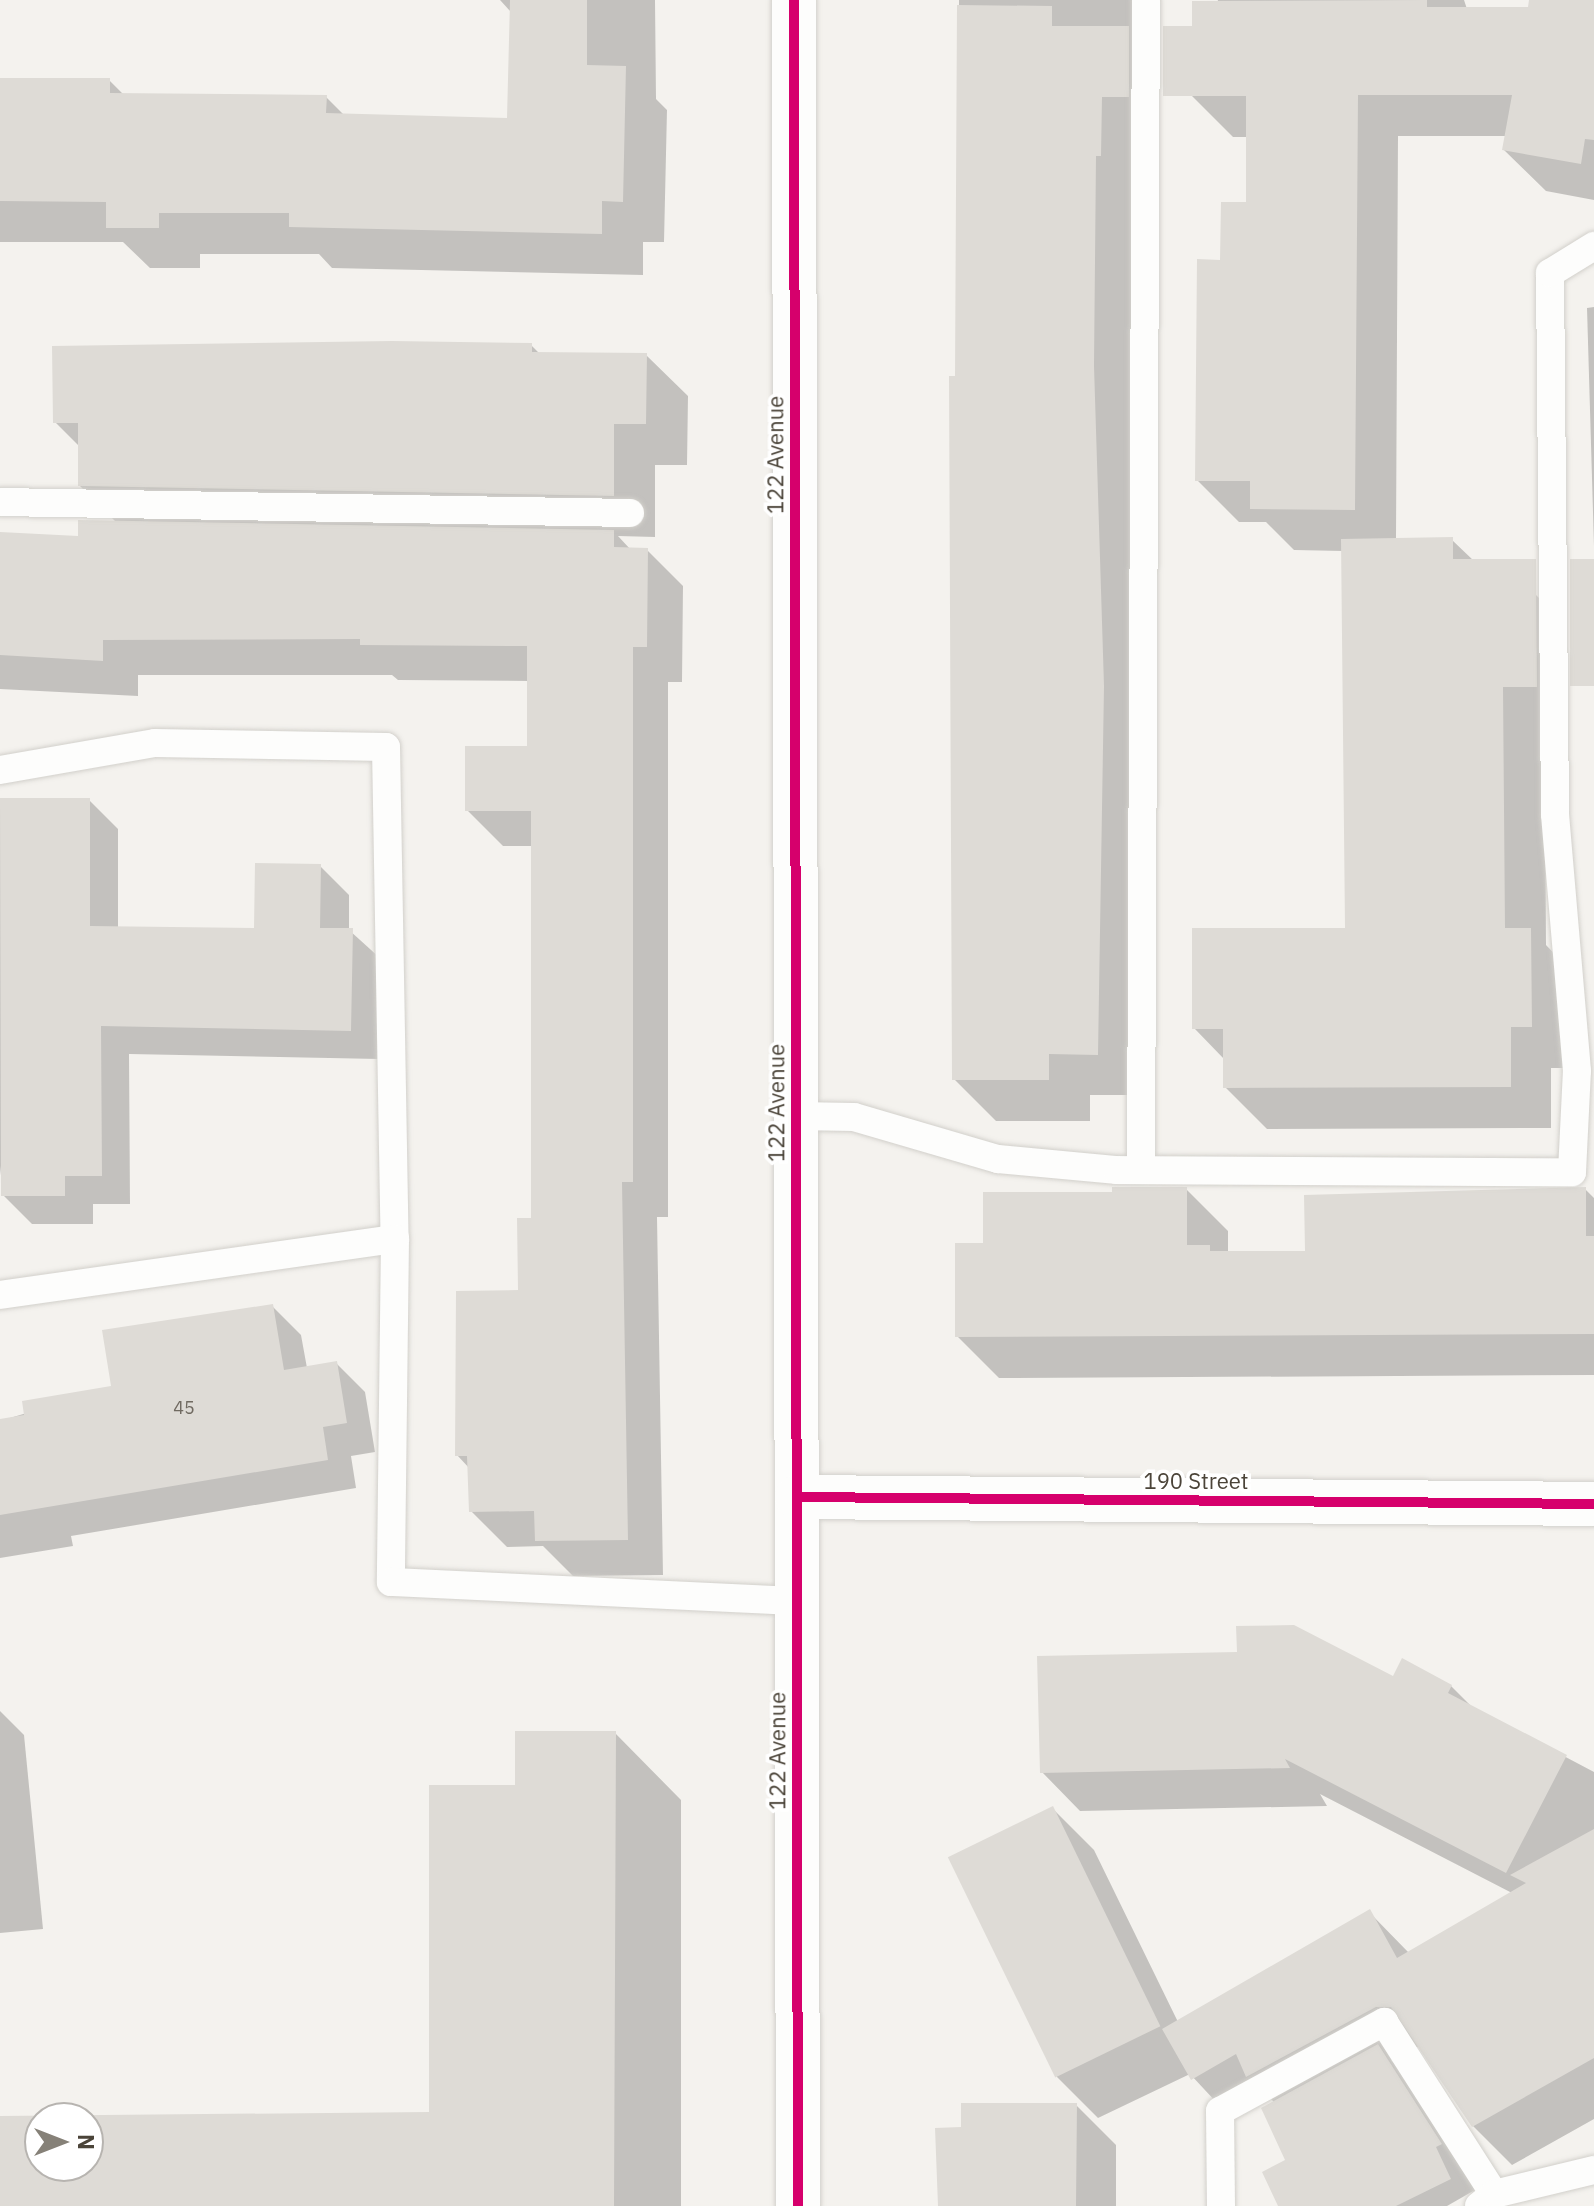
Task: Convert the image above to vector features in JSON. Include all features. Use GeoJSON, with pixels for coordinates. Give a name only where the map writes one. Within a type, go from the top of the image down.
{"type":"FeatureCollection","features":[{"type":"Feature","properties":{"kind":"street","name":"122 Avenue"},"geometry":{"type":"LineString","coordinates":[[794,0],[798,2206]]}},
{"type":"Feature","properties":{"kind":"street","name":"190 Street"},"geometry":{"type":"LineString","coordinates":[[797,1497],[1594,1504]]}},
{"type":"Feature","properties":{"kind":"lane"},"geometry":{"type":"LineString","coordinates":[[1141,1170],[1146,0]]}},
{"type":"Feature","properties":{"kind":"lane"},"geometry":{"type":"LineString","coordinates":[[796,1116],[854,1117],[998,1159],[1141,1170],[1572,1172],[1577,1071],[1555,814],[1550,273],[1594,246]]}},
{"type":"Feature","properties":{"kind":"lane"},"geometry":{"type":"LineString","coordinates":[[0,502],[630,513]]}},
{"type":"Feature","properties":{"kind":"lane"},"geometry":{"type":"LineString","coordinates":[[0,770],[155,743],[386,747],[395,1239],[391,1582],[797,1601]]}},
{"type":"Feature","properties":{"kind":"lane"},"geometry":{"type":"LineString","coordinates":[[0,1295],[395,1239]]}},
{"type":"Feature","properties":{"kind":"lane"},"geometry":{"type":"LineString","coordinates":[[1221,2206],[1220,2111],[1384,2022],[1486,2200],[1594,2170]]}},
{"type":"Feature","properties":{"kind":"building"},"geometry":{"type":"Polygon","coordinates":[[[510,0],[587,0],[587,65],[626,66],[623,202],[602,201],[602,234],[289,227],[289,213],[159,213],[159,228],[106,228],[106,202],[0,201],[0,78],[110,78],[110,93],[327,95],[326,113],[507,118],[510,0]]]}},
{"type":"Feature","properties":{"kind":"building"},"geometry":{"type":"Polygon","coordinates":[[[1427,0],[1427,7],[1528,7],[1529,0],[1594,0],[1594,140],[1585,139],[1581,164],[1502,150],[1512,95],[1358,95],[1355,510],[1250,509],[1250,481],[1195,481],[1197,259],[1220,260],[1221,202],[1246,202],[1246,96],[1163,96],[1163,26],[1192,26],[1192,1],[1427,0]]]}},
{"type":"Feature","properties":{"kind":"building"},"geometry":{"type":"Polygon","coordinates":[[[957,5],[1052,6],[1052,26],[1129,26],[1129,97],[1102,97],[1101,156],[1096,156],[1094,366],[1104,686],[1098,1055],[1049,1054],[1049,1080],[952,1080],[949,376],[955,376],[957,5]]]}},
{"type":"Feature","properties":{"kind":"building"},"geometry":{"type":"Polygon","coordinates":[[[392,341],[532,343],[532,352],[647,353],[646,424],[614,424],[614,496],[78,486],[78,423],[53,423],[52,346],[392,341]]]}},
{"type":"Feature","properties":{"kind":"building"},"geometry":{"type":"Polygon","coordinates":[[[78,520],[614,530],[614,547],[648,548],[647,647],[633,647],[633,1182],[622,1182],[628,1540],[535,1541],[534,1511],[469,1512],[467,1456],[455,1456],[456,1291],[518,1290],[517,1218],[531,1218],[531,811],[465,811],[465,746],[527,746],[527,646],[360,645],[360,639],[103,640],[103,661],[0,655],[0,532],[78,536],[78,520]]]}},
{"type":"Feature","properties":{"kind":"building"},"geometry":{"type":"Polygon","coordinates":[[[1453,537],[1453,559],[1536,559],[1537,687],[1503,687],[1505,928],[1531,928],[1532,1027],[1511,1027],[1511,1087],[1223,1088],[1223,1029],[1192,1029],[1192,928],[1345,928],[1341,539],[1453,537]]]}},
{"type":"Feature","properties":{"kind":"building"},"geometry":{"type":"Polygon","coordinates":[[[1570,559],[1594,559],[1594,686],[1570,686],[1570,559]]]}},
{"type":"Feature","properties":{"kind":"building"},"geometry":{"type":"Polygon","coordinates":[[[0,798],[90,798],[90,926],[254,928],[255,863],[321,864],[320,928],[353,928],[351,1031],[101,1026],[102,1176],[65,1176],[65,1196],[1,1196],[0,798]]]}},
{"type":"Feature","properties":{"kind":"building"},"geometry":{"type":"Polygon","coordinates":[[[1112,1187],[1187,1187],[1187,1245],[1210,1245],[1210,1251],[1305,1251],[1304,1195],[1586,1187],[1586,1236],[1594,1236],[1594,1334],[955,1337],[955,1243],[983,1243],[983,1192],[1112,1192],[1112,1187]]]}},
{"type":"Feature","properties":{"kind":"building"},"geometry":{"type":"Polygon","coordinates":[[[273,1304],[284,1370],[337,1361],[347,1423],[323,1427],[328,1460],[0,1515],[0,1419],[24,1415],[22,1401],[111,1386],[102,1330],[273,1304]]]}},
{"type":"Feature","properties":{"kind":"building"},"geometry":{"type":"Polygon","coordinates":[[[1294,1625],[1393,1676],[1402,1658],[1452,1685],[1448,1693],[1567,1755],[1506,1873],[1285,1759],[1290,1768],[1040,1773],[1037,1656],[1237,1652],[1236,1626],[1294,1625]]]}},
{"type":"Feature","properties":{"kind":"building"},"geometry":{"type":"Polygon","coordinates":[[[515,1731],[616,1731],[614,2206],[0,2206],[0,2116],[24,2116],[24,2182],[104,2182],[104,2115],[429,2112],[429,1785],[515,1785],[515,1731]]]}},
{"type":"Feature","properties":{"kind":"building"},"geometry":{"type":"Polygon","coordinates":[[[1053,1806],[1160,2026],[1055,2077],[948,1857],[1053,1806]]]}},
{"type":"Feature","properties":{"kind":"building"},"geometry":{"type":"Polygon","coordinates":[[[1594,1829],[1594,2058],[1472,2127],[1391,2007],[1376,2007],[1246,2077],[1236,2054],[1191,2080],[1162,2029],[1370,1909],[1397,1958],[1526,1883],[1510,1875],[1594,1829]]]}},
{"type":"Feature","properties":{"kind":"building"},"geometry":{"type":"Polygon","coordinates":[[[1378,2044],[1442,2144],[1436,2147],[1451,2179],[1396,2206],[1278,2206],[1262,2172],[1285,2160],[1261,2108],[1378,2044]]]}},
{"type":"Feature","properties":{"kind":"building"},"geometry":{"type":"Polygon","coordinates":[[[961,2103],[1077,2103],[1076,2206],[938,2206],[935,2128],[961,2127],[961,2103]]]}},
{"type":"Feature","properties":{"kind":"cycle path"},"geometry":{"type":"LineString","coordinates":[[794,0],[798,2206]]}},
{"type":"Feature","properties":{"kind":"cycle path"},"geometry":{"type":"LineString","coordinates":[[797,1497],[1594,1504]]}}]}
